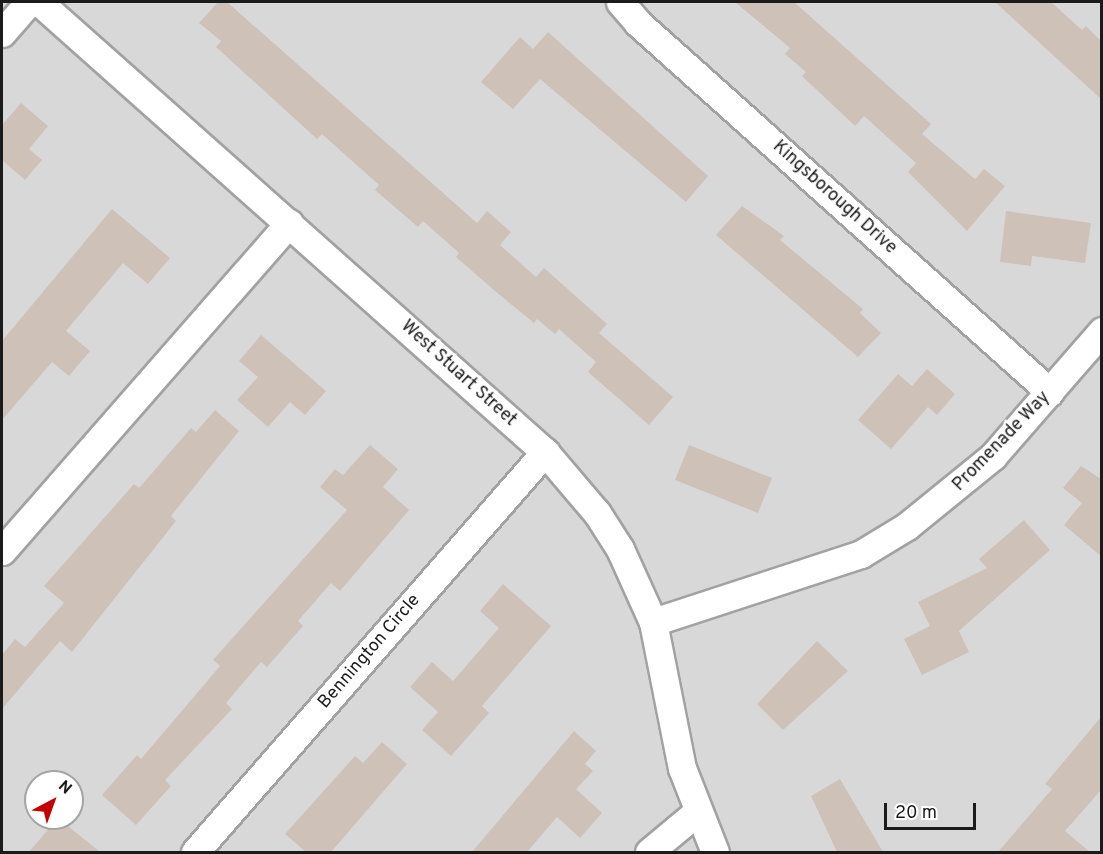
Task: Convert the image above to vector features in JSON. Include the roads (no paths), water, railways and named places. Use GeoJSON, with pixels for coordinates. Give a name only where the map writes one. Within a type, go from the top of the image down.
{"type":"FeatureCollection","features":[{"type":"Feature","properties":{"kind":"street"},"geometry":{"type":"LineString","coordinates":[[2,33],[29,2]]}},
{"type":"Feature","properties":{"kind":"street","name":"West Stuart Street"},"geometry":{"type":"LineString","coordinates":[[39,2],[545,452],[597,513],[625,559],[652,622],[670,721],[697,812],[715,852]]}},
{"type":"Feature","properties":{"kind":"street","name":"Kingsborough Drive"},"geometry":{"type":"LineString","coordinates":[[620,2],[638,23],[1050,392]]}},
{"type":"Feature","properties":{"kind":"street"},"geometry":{"type":"LineString","coordinates":[[2,551],[289,223]]}},
{"type":"Feature","properties":{"kind":"street","name":"Promenade Way"},"geometry":{"type":"LineString","coordinates":[[652,622],[861,554],[950,496],[1050,392],[1101,331]]}},
{"type":"Feature","properties":{"kind":"street","name":"Bennington Circle"},"geometry":{"type":"LineString","coordinates":[[195,852],[545,452]]}},
{"type":"Feature","properties":{"kind":"street"},"geometry":{"type":"LineString","coordinates":[[649,852],[697,812]]}}]}
